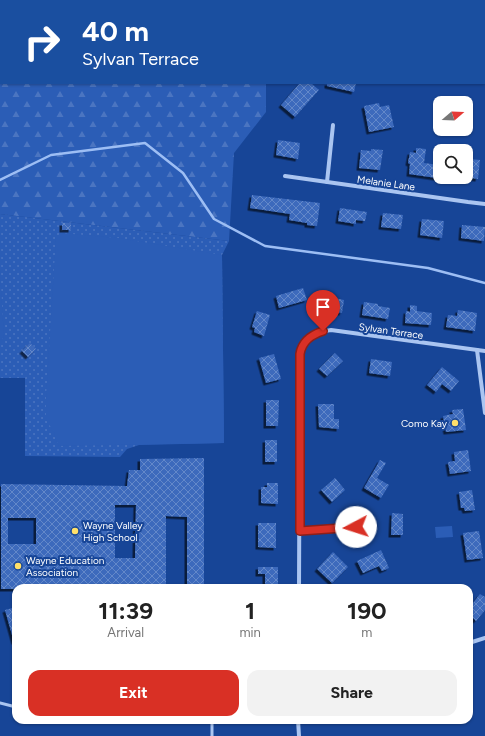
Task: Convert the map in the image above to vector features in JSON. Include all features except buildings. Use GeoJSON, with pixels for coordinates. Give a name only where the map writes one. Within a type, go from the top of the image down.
{"type":"FeatureCollection","features":[{"type":"Feature","properties":{"kind":"street"},"geometry":{"type":"LineString","coordinates":[[327,182],[333,125]]}},
{"type":"Feature","properties":{"kind":"street","name":"Melanie Lane"},"geometry":{"type":"LineString","coordinates":[[285,176],[485,204]]}},
{"type":"Feature","properties":{"kind":"street","name":"Sylvan Terrace"},"geometry":{"type":"LineString","coordinates":[[299,584],[300,354],[301,348],[308,338],[315,334],[331,330],[485,351]]}},
{"type":"Feature","properties":{"kind":"street"},"geometry":{"type":"LineString","coordinates":[[477,350],[485,413]]}},
{"type":"Feature","properties":{"kind":"street"},"geometry":{"type":"LineString","coordinates":[[300,531],[356,527]]}},
{"type":"Feature","properties":{"kind":"street"},"geometry":{"type":"LineString","coordinates":[[473,642],[485,638]]}},
{"type":"Feature","properties":{"kind":"street"},"geometry":{"type":"LineString","coordinates":[[298,724],[299,736]]}},
{"type":"Feature","properties":{"kind":"lane"},"geometry":{"type":"LineString","coordinates":[[0,703],[12,706]]}},
{"type":"Feature","properties":{"kind":"lane"},"geometry":{"type":"LineString","coordinates":[[212,724],[212,736]]}},
{"type":"Feature","properties":{"kind":"green space"},"geometry":{"type":"Polygon","coordinates":[[[0,84],[266,84],[266,112],[234,153],[229,241],[0,214],[0,84]]]}},
{"type":"Feature","properties":{"kind":"green space"},"geometry":{"type":"Polygon","coordinates":[[[0,214],[229,241],[222,255],[224,443],[139,445],[127,449],[120,457],[25,456],[25,378],[0,378],[0,214]]]}},
{"type":"Feature","properties":{"kind":"green space"},"geometry":{"type":"Polygon","coordinates":[[[61,233],[118,238],[222,255],[224,443],[59,446],[54,432],[46,420],[46,397],[56,237],[61,233]]]}},
{"type":"Feature","properties":{"kind":"green space"},"geometry":{"type":"Polygon","coordinates":[[[0,269],[4,338],[0,340],[0,269]]]}},
{"type":"Feature","properties":{"kind":"green space"},"geometry":{"type":"Polygon","coordinates":[[[452,526],[453,537],[436,538],[435,527],[452,526]]]}},
{"type":"Feature","properties":{"kind":"waterway"},"geometry":{"type":"LineString","coordinates":[[0,180],[51,155],[145,143],[183,173],[214,219],[265,246],[428,268],[485,283]]}},
{"type":"Feature","properties":{"kind":"place","name":"Como Kay"},"geometry":{"type":"Point","coordinates":[455,423]}},
{"type":"Feature","properties":{"kind":"place","name":"Wayne Valley High School"},"geometry":{"type":"Point","coordinates":[75,531]}},
{"type":"Feature","properties":{"kind":"place","name":"Wayne Education Association"},"geometry":{"type":"Point","coordinates":[18,566]}},
{"type":"Feature","properties":{"kind":"route"},"geometry":{"type":"LineString","coordinates":[[323,331],[308,338],[301,348],[300,354],[300,531],[356,527]]}}]}
